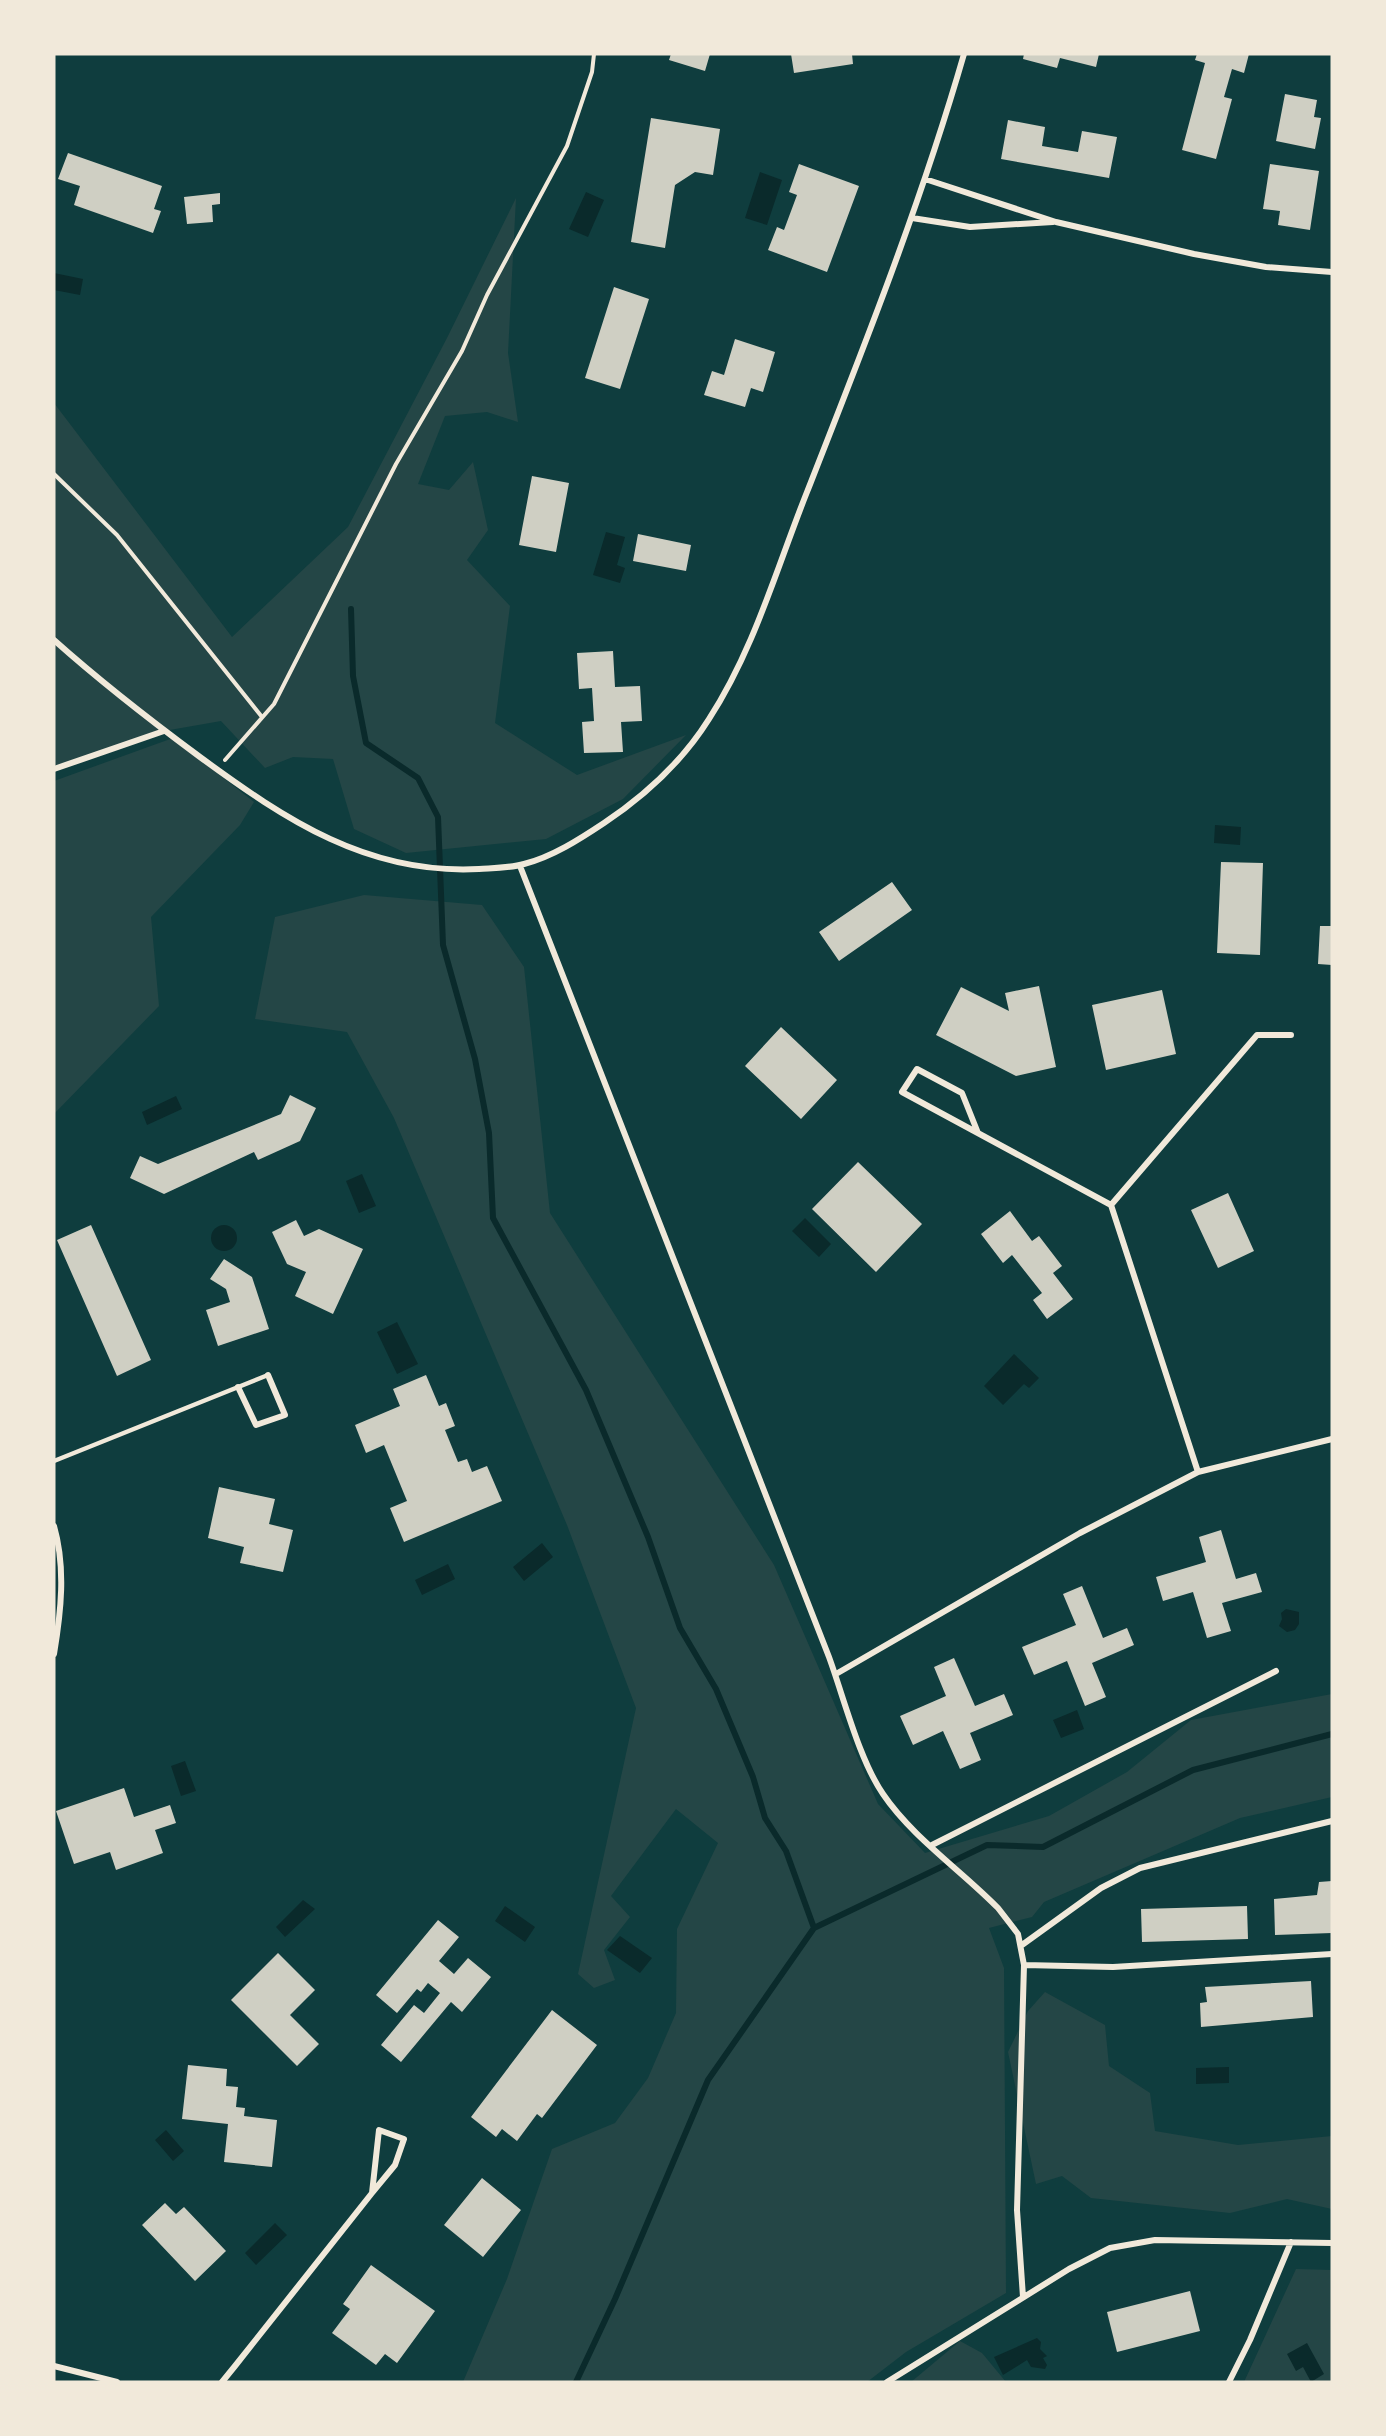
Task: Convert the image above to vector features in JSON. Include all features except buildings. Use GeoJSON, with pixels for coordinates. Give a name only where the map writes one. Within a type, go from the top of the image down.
{"type":"FeatureCollection","features":[{"type":"Feature","properties":{"kind":"street"},"geometry":{"type":"LineString","coordinates":[[54,640],[123,701],[217,770],[275,811],[336,844],[366,855],[449,868],[520,866],[578,839],[632,803],[672,767],[710,718],[728,686],[759,618],[912,218],[964,54]]}},
{"type":"Feature","properties":{"kind":"street"},"geometry":{"type":"LineString","coordinates":[[925,179],[1056,222],[1204,256],[1266,267],[1332,272]]}},
{"type":"Feature","properties":{"kind":"street"},"geometry":{"type":"LineString","coordinates":[[912,218],[963,227],[1056,222]]}},
{"type":"Feature","properties":{"kind":"street"},"geometry":{"type":"LineString","coordinates":[[54,769],[164,731]]}},
{"type":"Feature","properties":{"kind":"street"},"geometry":{"type":"LineString","coordinates":[[520,866],[836,1674],[869,1767],[882,1793],[897,1812],[1006,1916],[1022,1946],[1024,1965],[1017,2225],[1023,2297]]}},
{"type":"Feature","properties":{"kind":"street"},"geometry":{"type":"LineString","coordinates":[[1111,1205],[1257,1035],[1291,1035]]}},
{"type":"Feature","properties":{"kind":"street"},"geometry":{"type":"LineString","coordinates":[[978,1133],[962,1093],[917,1069],[902,1092],[1111,1205],[1198,1473]]}},
{"type":"Feature","properties":{"kind":"street"},"geometry":{"type":"LineString","coordinates":[[238,1387],[256,1425],[285,1415],[268,1375]]}},
{"type":"Feature","properties":{"kind":"street"},"geometry":{"type":"LineString","coordinates":[[836,1674],[1080,1533],[1198,1473],[1332,1439]]}},
{"type":"Feature","properties":{"kind":"street"},"geometry":{"type":"LineString","coordinates":[[54,1526],[60,1558],[62,1588],[54,1654]]}},
{"type":"Feature","properties":{"kind":"street"},"geometry":{"type":"LineString","coordinates":[[932,1845],[1276,1671]]}},
{"type":"Feature","properties":{"kind":"street"},"geometry":{"type":"LineString","coordinates":[[1022,1946],[1101,1888],[1140,1868],[1332,1821]]}},
{"type":"Feature","properties":{"kind":"street"},"geometry":{"type":"LineString","coordinates":[[1024,1965],[1113,1967],[1332,1954]]}},
{"type":"Feature","properties":{"kind":"street"},"geometry":{"type":"LineString","coordinates":[[222,2382],[395,2165],[404,2139],[379,2130],[372,2193]]}},
{"type":"Feature","properties":{"kind":"street"},"geometry":{"type":"LineString","coordinates":[[887,2382],[1096,2254],[1125,2244],[1165,2240],[1332,2243]]}},
{"type":"Feature","properties":{"kind":"street"},"geometry":{"type":"LineString","coordinates":[[1229,2382],[1250,2340],[1291,2242]]}},
{"type":"Feature","properties":{"kind":"street"},"geometry":{"type":"LineString","coordinates":[[56,2367],[117,2382]]}},
{"type":"Feature","properties":{"kind":"lane"},"geometry":{"type":"LineString","coordinates":[[54,1461],[268,1375]]}},
{"type":"Feature","properties":{"kind":"path"},"geometry":{"type":"LineString","coordinates":[[217,770],[274,704],[396,464],[462,351],[487,295],[567,146],[592,72],[594,54]]}},
{"type":"Feature","properties":{"kind":"path"},"geometry":{"type":"LineString","coordinates":[[54,474],[117,535],[262,717]]}},
{"type":"Feature","properties":{"kind":"shaded area"},"geometry":{"type":"Polygon","coordinates":[[[760,172],[782,180],[767,225],[745,218],[760,172]]]}},
{"type":"Feature","properties":{"kind":"shaded area"},"geometry":{"type":"Polygon","coordinates":[[[586,192],[604,200],[588,237],[569,229],[586,192]]]}},
{"type":"Feature","properties":{"kind":"shaded area"},"geometry":{"type":"Polygon","coordinates":[[[516,198],[508,353],[518,422],[487,412],[445,416],[418,484],[449,490],[473,462],[488,530],[467,560],[510,606],[495,723],[577,775],[686,735],[623,799],[546,839],[406,853],[354,829],[333,759],[293,757],[265,768],[221,721],[164,731],[54,769],[54,403],[232,637],[348,527],[447,338],[516,198]]]}},
{"type":"Feature","properties":{"kind":"shaded area"},"geometry":{"type":"Polygon","coordinates":[[[54,273],[83,279],[80,295],[54,290],[54,273]]]}},
{"type":"Feature","properties":{"kind":"shaded area"},"geometry":{"type":"Polygon","coordinates":[[[606,532],[625,537],[617,565],[625,568],[620,583],[593,575],[606,532]]]}},
{"type":"Feature","properties":{"kind":"shaded area"},"geometry":{"type":"Polygon","coordinates":[[[173,738],[254,802],[240,825],[151,917],[159,1006],[54,1114],[54,781],[173,738]]]}},
{"type":"Feature","properties":{"kind":"shaded area"},"geometry":{"type":"Polygon","coordinates":[[[1215,825],[1241,827],[1240,845],[1214,843],[1215,825]]]}},
{"type":"Feature","properties":{"kind":"shaded area"},"geometry":{"type":"Polygon","coordinates":[[[364,895],[482,905],[524,967],[550,1213],[774,1565],[878,1804],[925,1853],[1049,1816],[1127,1772],[1191,1720],[1332,1694],[1332,1797],[1240,1818],[1044,1902],[1032,1917],[989,1928],[1004,1968],[1006,2293],[906,2352],[867,2382],[463,2382],[507,2279],[552,2149],[615,2123],[648,2078],[676,2013],[677,1929],[718,1843],[676,1809],[611,1896],[630,1917],[604,1950],[615,1980],[594,1988],[578,1974],[636,1708],[567,1525],[394,1118],[347,1032],[255,1019],[275,917],[364,895]]]}},
{"type":"Feature","properties":{"kind":"shaded area"},"geometry":{"type":"Polygon","coordinates":[[[176,1096],[182,1109],[147,1125],[142,1112],[176,1096]]]}},
{"type":"Feature","properties":{"kind":"shaded area"},"geometry":{"type":"Polygon","coordinates":[[[362,1174],[376,1206],[359,1213],[346,1181],[362,1174]]]}},
{"type":"Feature","properties":{"kind":"shaded area"},"geometry":{"type":"Polygon","coordinates":[[[805,1218],[831,1244],[819,1257],[792,1231],[805,1218]]]}},
{"type":"Feature","properties":{"kind":"shaded area"},"geometry":{"type":"Polygon","coordinates":[[[224,1225],[233,1229],[237,1238],[233,1247],[224,1251],[215,1247],[211,1238],[215,1229],[224,1225]]]}},
{"type":"Feature","properties":{"kind":"shaded area"},"geometry":{"type":"Polygon","coordinates":[[[397,1322],[418,1364],[397,1374],[377,1332],[397,1322]]]}},
{"type":"Feature","properties":{"kind":"shaded area"},"geometry":{"type":"Polygon","coordinates":[[[1014,1354],[1039,1378],[1029,1388],[1024,1384],[1003,1405],[984,1386],[1014,1354]]]}},
{"type":"Feature","properties":{"kind":"shaded area"},"geometry":{"type":"Polygon","coordinates":[[[542,1543],[553,1557],[524,1581],[513,1567],[542,1543]]]}},
{"type":"Feature","properties":{"kind":"shaded area"},"geometry":{"type":"Polygon","coordinates":[[[448,1564],[455,1579],[422,1595],[415,1580],[448,1564]]]}},
{"type":"Feature","properties":{"kind":"shaded area"},"geometry":{"type":"Polygon","coordinates":[[[1286,1609],[1299,1612],[1299,1624],[1295,1630],[1287,1632],[1279,1626],[1282,1619],[1281,1613],[1286,1609]]]}},
{"type":"Feature","properties":{"kind":"shaded area"},"geometry":{"type":"Polygon","coordinates":[[[1077,1710],[1084,1729],[1061,1738],[1053,1720],[1077,1710]]]}},
{"type":"Feature","properties":{"kind":"shaded area"},"geometry":{"type":"Polygon","coordinates":[[[185,1761],[196,1791],[181,1796],[171,1766],[185,1761]]]}},
{"type":"Feature","properties":{"kind":"shaded area"},"geometry":{"type":"Polygon","coordinates":[[[303,1900],[315,1909],[285,1937],[276,1927],[303,1900]]]}},
{"type":"Feature","properties":{"kind":"shaded area"},"geometry":{"type":"Polygon","coordinates":[[[505,1906],[535,1927],[525,1942],[495,1921],[505,1906]]]}},
{"type":"Feature","properties":{"kind":"shaded area"},"geometry":{"type":"Polygon","coordinates":[[[620,1936],[652,1958],[640,1973],[607,1950],[620,1936]]]}},
{"type":"Feature","properties":{"kind":"shaded area"},"geometry":{"type":"Polygon","coordinates":[[[1045,1992],[1105,2025],[1109,2066],[1150,2093],[1155,2131],[1238,2145],[1332,2136],[1332,2209],[1287,2199],[1230,2213],[1091,2198],[1062,2176],[1036,2184],[1008,2052],[1028,2011],[1045,1992]]]}},
{"type":"Feature","properties":{"kind":"shaded area"},"geometry":{"type":"Polygon","coordinates":[[[1229,2067],[1229,2083],[1196,2084],[1196,2068],[1229,2067]]]}},
{"type":"Feature","properties":{"kind":"shaded area"},"geometry":{"type":"Polygon","coordinates":[[[166,2130],[184,2151],[173,2161],[155,2140],[166,2130]]]}},
{"type":"Feature","properties":{"kind":"shaded area"},"geometry":{"type":"Polygon","coordinates":[[[275,2223],[287,2235],[256,2265],[245,2253],[275,2223]]]}},
{"type":"Feature","properties":{"kind":"shaded area"},"geometry":{"type":"Polygon","coordinates":[[[1296,2269],[1332,2270],[1332,2382],[1244,2382],[1296,2269]]]}},
{"type":"Feature","properties":{"kind":"shaded area"},"geometry":{"type":"Polygon","coordinates":[[[1037,2338],[1041,2342],[1040,2349],[1047,2356],[1043,2358],[1047,2365],[1045,2369],[1031,2367],[1027,2360],[1003,2375],[994,2357],[1037,2338]]]}},
{"type":"Feature","properties":{"kind":"shaded area"},"geometry":{"type":"Polygon","coordinates":[[[960,2341],[982,2353],[1006,2382],[911,2382],[960,2341]]]}},
{"type":"Feature","properties":{"kind":"shaded area"},"geometry":{"type":"Polygon","coordinates":[[[1307,2343],[1324,2374],[1311,2382],[1303,2367],[1296,2371],[1287,2354],[1307,2343]]]}},
{"type":"Feature","properties":{"kind":"waterway"},"geometry":{"type":"LineString","coordinates":[[351,609],[353,676],[366,743],[418,778],[438,817],[443,945],[475,1059],[489,1133],[493,1218],[586,1390],[648,1537],[680,1628],[716,1689],[753,1777],[765,1818],[786,1851],[814,1928]]}},
{"type":"Feature","properties":{"kind":"waterway"},"geometry":{"type":"LineString","coordinates":[[576,2382],[615,2299],[708,2080],[814,1928],[987,1845],[1043,1847],[1193,1770],[1332,1734]]}}]}
